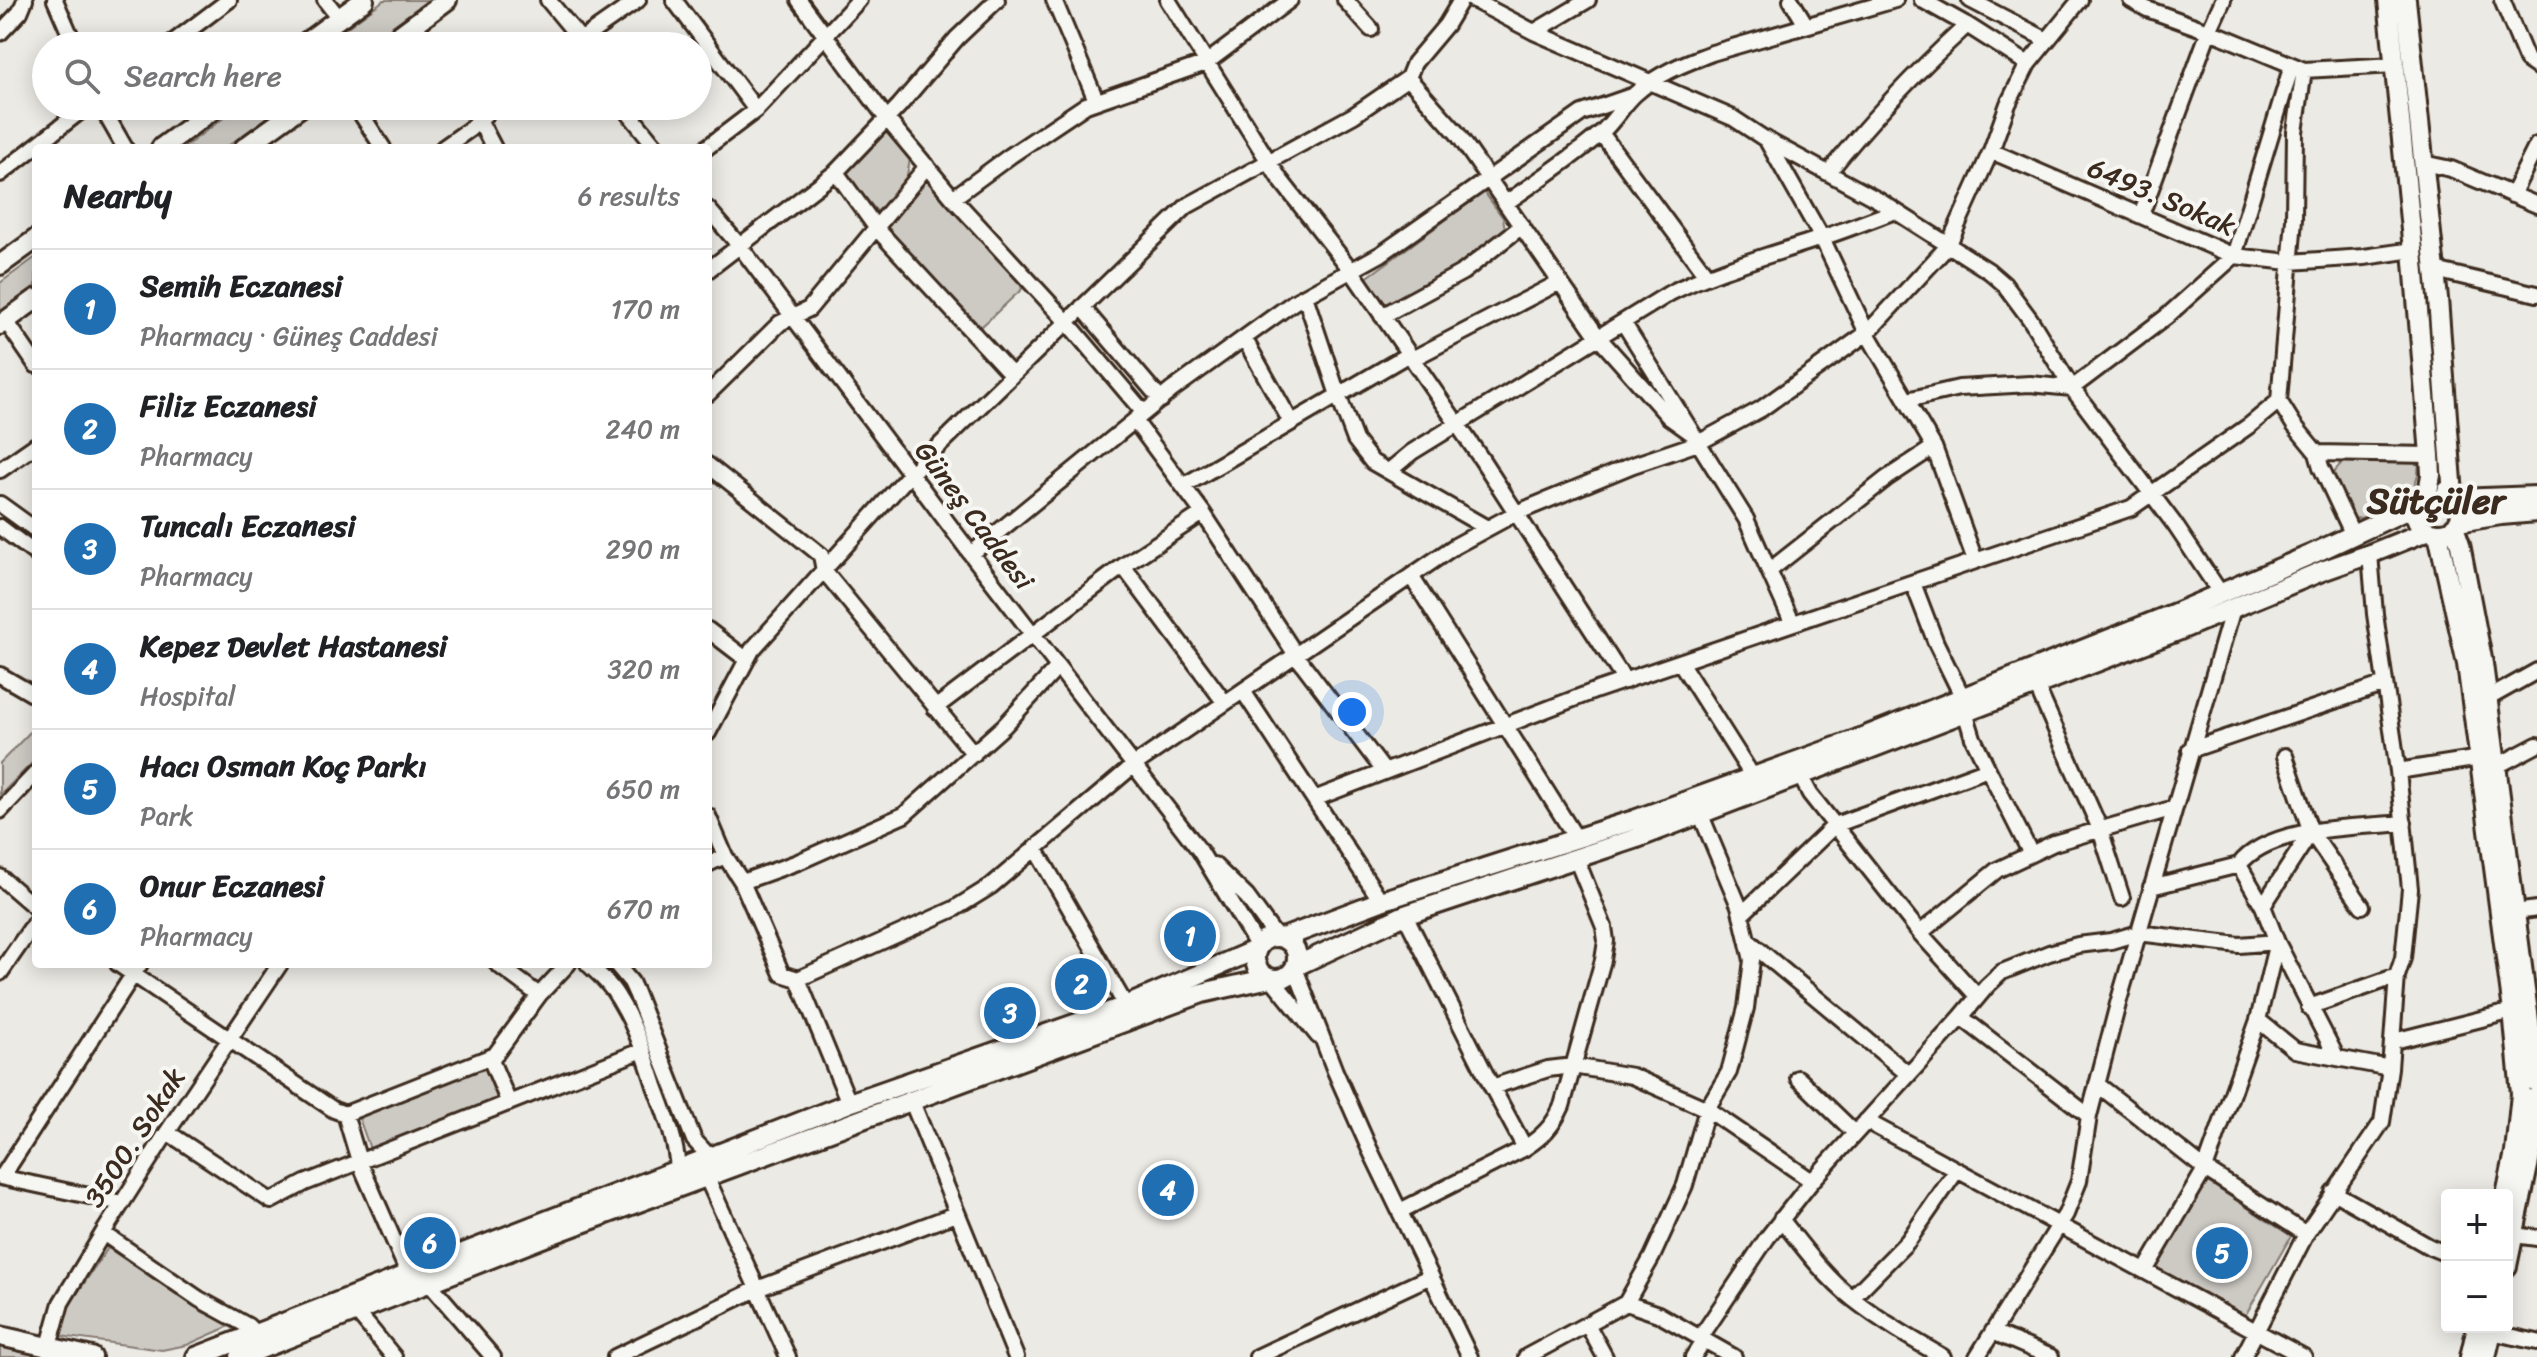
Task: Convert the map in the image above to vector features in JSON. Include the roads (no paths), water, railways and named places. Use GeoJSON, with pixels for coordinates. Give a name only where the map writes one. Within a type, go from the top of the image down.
{"type":"FeatureCollection","features":[{"type":"Feature","properties":{"kind":"main road"},"geometry":{"type":"LineString","coordinates":[[320,32],[364,0]]}},
{"type":"Feature","properties":{"kind":"main road"},"geometry":{"type":"LineString","coordinates":[[404,32],[447,0]]}},
{"type":"Feature","properties":{"kind":"main road"},"geometry":{"type":"LineString","coordinates":[[2388,0],[2430,455],[2431,475],[2419,522],[2444,529],[2463,559],[2497,766],[2537,1083]]}},
{"type":"Feature","properties":{"kind":"main road"},"geometry":{"type":"LineString","coordinates":[[2406,0],[2455,497],[2461,511],[2444,529]]}},
{"type":"Feature","properties":{"kind":"main road"},"geometry":{"type":"LineString","coordinates":[[166,144],[199,120]]}},
{"type":"Feature","properties":{"kind":"main road"},"geometry":{"type":"LineString","coordinates":[[253,144],[284,120]]}},
{"type":"Feature","properties":{"kind":"main road"},"geometry":{"type":"LineString","coordinates":[[0,265],[32,242]]}},
{"type":"Feature","properties":{"kind":"main road"},"geometry":{"type":"LineString","coordinates":[[3,323],[32,302]]}},
{"type":"Feature","properties":{"kind":"main road"},"geometry":{"type":"LineString","coordinates":[[254,1349],[408,1273],[849,1103],[1126,1006],[1258,948],[1266,940],[1634,820],[1858,739],[2036,685],[2227,601],[2439,490],[2455,497],[2537,496]]}},
{"type":"Feature","properties":{"kind":"main road"},"geometry":{"type":"LineString","coordinates":[[196,1357],[254,1349],[1202,993],[1286,977],[1295,967],[1405,915],[1576,858],[1800,775],[1964,705],[2227,601],[2444,529],[2501,515],[2537,512]]}},
{"type":"Feature","properties":{"kind":"main road"},"geometry":{"type":"LineString","coordinates":[[2444,529],[2467,664],[2513,1011],[2520,1107],[2507,1189]]}},
{"type":"Feature","properties":{"kind":"main road"},"geometry":{"type":"LineString","coordinates":[[1279,937],[1289,941],[1297,952],[1295,967]]}},
{"type":"Feature","properties":{"kind":"main road"},"geometry":{"type":"LineString","coordinates":[[1258,948],[1257,966],[1260,972],[1271,978]]}},
{"type":"Feature","properties":{"kind":"main road"},"geometry":{"type":"LineString","coordinates":[[2508,1261],[2537,1119],[2537,1096]]}},
{"type":"Feature","properties":{"kind":"main road"},"geometry":{"type":"LineString","coordinates":[[2470,1357],[2485,1333]]}},
{"type":"Feature","properties":{"kind":"main road"},"geometry":{"type":"LineString","coordinates":[[2486,1357],[2487,1333]]}},
{"type":"Feature","properties":{"kind":"main road"},"geometry":{"type":"LineString","coordinates":[[0,1336],[92,1357]]}},
{"type":"Feature","properties":{"kind":"street"},"geometry":{"type":"LineString","coordinates":[[0,33],[20,12],[25,0]]}},
{"type":"Feature","properties":{"kind":"street"},"geometry":{"type":"LineString","coordinates":[[55,0],[69,32]]}},
{"type":"Feature","properties":{"kind":"street"},"geometry":{"type":"LineString","coordinates":[[187,32],[229,0]]}},
{"type":"Feature","properties":{"kind":"street"},"geometry":{"type":"LineString","coordinates":[[325,0],[339,18]]}},
{"type":"Feature","properties":{"kind":"street"},"geometry":{"type":"LineString","coordinates":[[548,0],[571,32]]}},
{"type":"Feature","properties":{"kind":"street"},"geometry":{"type":"LineString","coordinates":[[596,32],[638,0]]}},
{"type":"Feature","properties":{"kind":"street"},"geometry":{"type":"LineString","coordinates":[[674,0],[698,32]]}},
{"type":"Feature","properties":{"kind":"street"},"geometry":{"type":"LineString","coordinates":[[799,0],[887,119],[953,198],[1067,322],[1139,417],[1296,655],[1384,771]]}},
{"type":"Feature","properties":{"kind":"street"},"geometry":{"type":"LineString","coordinates":[[711,144],[756,110],[859,0]]}},
{"type":"Feature","properties":{"kind":"street"},"geometry":{"type":"LineString","coordinates":[[712,267],[836,172],[957,38],[997,0]]}},
{"type":"Feature","properties":{"kind":"street"},"geometry":{"type":"LineString","coordinates":[[1054,0],[1096,100]]}},
{"type":"Feature","properties":{"kind":"street"},"geometry":{"type":"LineString","coordinates":[[1168,0],[1269,162],[1351,270],[1458,426],[1625,681]]}},
{"type":"Feature","properties":{"kind":"street"},"geometry":{"type":"LineString","coordinates":[[953,198],[1010,156],[1096,100],[1206,63],[1290,0]]}},
{"type":"Feature","properties":{"kind":"street"},"geometry":{"type":"LineString","coordinates":[[1345,0],[1371,29]]}},
{"type":"Feature","properties":{"kind":"street"},"geometry":{"type":"LineString","coordinates":[[712,725],[746,659],[911,473],[1082,307],[1187,206],[1354,115],[1408,78],[1414,63],[1446,25],[1461,0]]}},
{"type":"Feature","properties":{"kind":"street"},"geometry":{"type":"LineString","coordinates":[[1473,0],[1534,32],[1733,118],[1895,211],[1989,271],[2004,284],[2030,319],[2072,388],[2227,601],[2190,750],[2097,1084],[2079,1181],[2059,1225],[1977,1357]]}},
{"type":"Feature","properties":{"kind":"street"},"geometry":{"type":"LineString","coordinates":[[1534,32],[1588,0]]}},
{"type":"Feature","properties":{"kind":"street"},"geometry":{"type":"LineString","coordinates":[[1791,0],[1806,25]]}},
{"type":"Feature","properties":{"kind":"street"},"geometry":{"type":"LineString","coordinates":[[1506,203],[1601,133],[1634,95],[1685,63],[1895,0]]}},
{"type":"Feature","properties":{"kind":"street"},"geometry":{"type":"LineString","coordinates":[[1922,0],[2028,64]]}},
{"type":"Feature","properties":{"kind":"street"},"geometry":{"type":"LineString","coordinates":[[1970,0],[2047,40]]}},
{"type":"Feature","properties":{"kind":"street"},"geometry":{"type":"LineString","coordinates":[[712,825],[725,856],[742,882],[782,974],[798,979],[954,909],[991,886],[1134,765],[1455,546],[1516,513],[1761,409],[1867,333],[1948,246],[2028,64],[2080,0]]}},
{"type":"Feature","properties":{"kind":"street"},"geometry":{"type":"LineString","coordinates":[[2131,0],[2298,67],[2395,65]]}},
{"type":"Feature","properties":{"kind":"street"},"geometry":{"type":"LineString","coordinates":[[2141,215],[2223,0]]}},
{"type":"Feature","properties":{"kind":"street"},"geometry":{"type":"LineString","coordinates":[[2502,0],[2527,60],[2537,67]]}},
{"type":"Feature","properties":{"kind":"street"},"geometry":{"type":"LineString","coordinates":[[414,25],[420,32]]}},
{"type":"Feature","properties":{"kind":"street"},"geometry":{"type":"LineString","coordinates":[[1828,173],[1860,133],[1967,25]]}},
{"type":"Feature","properties":{"kind":"street"},"geometry":{"type":"LineString","coordinates":[[712,51],[756,110]]}},
{"type":"Feature","properties":{"kind":"street"},"geometry":{"type":"LineString","coordinates":[[1907,400],[1959,388],[2030,384],[2072,388],[2166,317],[2234,256],[2298,67]]}},
{"type":"Feature","properties":{"kind":"street"},"geometry":{"type":"LineString","coordinates":[[2298,67],[2294,219],[2279,401],[2317,453],[2353,535]]}},
{"type":"Feature","properties":{"kind":"street"},"geometry":{"type":"LineString","coordinates":[[1408,78],[1457,133],[1598,337],[1669,417],[1694,437]]}},
{"type":"Feature","properties":{"kind":"street"},"geometry":{"type":"LineString","coordinates":[[971,554],[1139,417],[1244,338],[1305,296],[1381,254],[1582,113],[1612,100],[1634,95]]}},
{"type":"Feature","properties":{"kind":"street"},"geometry":{"type":"LineString","coordinates":[[38,144],[69,120]]}},
{"type":"Feature","properties":{"kind":"street"},"geometry":{"type":"LineString","coordinates":[[109,120],[123,144]]}},
{"type":"Feature","properties":{"kind":"street"},"geometry":{"type":"LineString","coordinates":[[365,120],[380,144]]}},
{"type":"Feature","properties":{"kind":"street"},"geometry":{"type":"LineString","coordinates":[[448,144],[480,120],[492,144]]}},
{"type":"Feature","properties":{"kind":"street"},"geometry":{"type":"LineString","coordinates":[[634,120],[654,144]]}},
{"type":"Feature","properties":{"kind":"street"},"geometry":{"type":"LineString","coordinates":[[1601,133],[1706,275]]}},
{"type":"Feature","properties":{"kind":"street"},"geometry":{"type":"LineString","coordinates":[[1765,139],[1822,238],[1867,333],[1934,447],[1975,560]]}},
{"type":"Feature","properties":{"kind":"street"},"geometry":{"type":"LineString","coordinates":[[2512,195],[2537,145]]}},
{"type":"Feature","properties":{"kind":"street"},"geometry":{"type":"LineString","coordinates":[[0,174],[32,149]]}},
{"type":"Feature","properties":{"kind":"street","name":"6493. Sokak"},"geometry":{"type":"LineString","coordinates":[[1991,151],[2234,256],[2290,262],[2413,250]]}},
{"type":"Feature","properties":{"kind":"street"},"geometry":{"type":"LineString","coordinates":[[2423,163],[2451,169],[2537,205]]}},
{"type":"Feature","properties":{"kind":"street"},"geometry":{"type":"LineString","coordinates":[[712,390],[780,323],[809,309],[927,166]]}},
{"type":"Feature","properties":{"kind":"street"},"geometry":{"type":"LineString","coordinates":[[836,172],[877,229],[1012,375]]}},
{"type":"Feature","properties":{"kind":"street"},"geometry":{"type":"LineString","coordinates":[[1389,471],[1412,452],[1670,293],[1706,275],[1895,211]]}},
{"type":"Feature","properties":{"kind":"street","name":"Güneş Caddesi"},"geometry":{"type":"LineString","coordinates":[[712,214],[1200,851]]}},
{"type":"Feature","properties":{"kind":"street"},"geometry":{"type":"LineString","coordinates":[[1382,316],[1463,272],[1522,226]]}},
{"type":"Feature","properties":{"kind":"street"},"geometry":{"type":"LineString","coordinates":[[2435,270],[2537,294]]}},
{"type":"Feature","properties":{"kind":"street"},"geometry":{"type":"LineString","coordinates":[[1183,486],[1338,395],[1560,282]]}},
{"type":"Feature","properties":{"kind":"street"},"geometry":{"type":"LineString","coordinates":[[1305,296],[1355,440],[1372,462],[1487,528]]}},
{"type":"Feature","properties":{"kind":"street"},"geometry":{"type":"LineString","coordinates":[[1082,307],[1161,400]]}},
{"type":"Feature","properties":{"kind":"street"},"geometry":{"type":"LineString","coordinates":[[1623,322],[1746,519],[1792,622]]}},
{"type":"Feature","properties":{"kind":"street"},"geometry":{"type":"LineString","coordinates":[[3,323],[32,360]]}},
{"type":"Feature","properties":{"kind":"street"},"geometry":{"type":"LineString","coordinates":[[1244,338],[1291,422]]}},
{"type":"Feature","properties":{"kind":"street"},"geometry":{"type":"LineString","coordinates":[[1314,799],[1625,681],[2131,508],[2250,425],[2279,401]]}},
{"type":"Feature","properties":{"kind":"street"},"geometry":{"type":"LineString","coordinates":[[1769,571],[1880,484],[1934,447]]}},
{"type":"Feature","properties":{"kind":"street"},"geometry":{"type":"LineString","coordinates":[[0,470],[32,448]]}},
{"type":"Feature","properties":{"kind":"street"},"geometry":{"type":"LineString","coordinates":[[2317,453],[2430,455]]}},
{"type":"Feature","properties":{"kind":"street"},"geometry":{"type":"LineString","coordinates":[[712,468],[821,555],[824,571],[974,754]]}},
{"type":"Feature","properties":{"kind":"street"},"geometry":{"type":"LineString","coordinates":[[0,504],[32,527]]}},
{"type":"Feature","properties":{"kind":"street"},"geometry":{"type":"LineString","coordinates":[[935,708],[1123,566],[1203,513]]}},
{"type":"Feature","properties":{"kind":"street"},"geometry":{"type":"LineString","coordinates":[[0,527],[32,551]]}},
{"type":"Feature","properties":{"kind":"street"},"geometry":{"type":"LineString","coordinates":[[2243,1357],[2306,1234],[2382,1122],[2394,1041],[2397,976],[2403,958],[2410,889],[2370,554]]}},
{"type":"Feature","properties":{"kind":"street"},"geometry":{"type":"LineString","coordinates":[[1123,566],[1225,703]]}},
{"type":"Feature","properties":{"kind":"street"},"geometry":{"type":"LineString","coordinates":[[1411,576],[1576,838]]}},
{"type":"Feature","properties":{"kind":"street"},"geometry":{"type":"LineString","coordinates":[[1913,583],[1964,705],[1973,738],[2031,854]]}},
{"type":"Feature","properties":{"kind":"street"},"geometry":{"type":"LineString","coordinates":[[712,633],[746,659]]}},
{"type":"Feature","properties":{"kind":"street"},"geometry":{"type":"LineString","coordinates":[[1680,662],[1753,777]]}},
{"type":"Feature","properties":{"kind":"street"},"geometry":{"type":"LineString","coordinates":[[742,882],[798,862],[904,815],[1004,726],[1058,667]]}},
{"type":"Feature","properties":{"kind":"street"},"geometry":{"type":"LineString","coordinates":[[2487,699],[2537,671]]}},
{"type":"Feature","properties":{"kind":"street"},"geometry":{"type":"LineString","coordinates":[[0,675],[32,694]]}},
{"type":"Feature","properties":{"kind":"street"},"geometry":{"type":"LineString","coordinates":[[2190,750],[2385,684]]}},
{"type":"Feature","properties":{"kind":"street"},"geometry":{"type":"LineString","coordinates":[[2036,685],[2100,829],[2122,898]]}},
{"type":"Feature","properties":{"kind":"street"},"geometry":{"type":"LineString","coordinates":[[1243,691],[1381,901]]}},
{"type":"Feature","properties":{"kind":"street"},"geometry":{"type":"LineString","coordinates":[[2497,766],[2537,745]]}},
{"type":"Feature","properties":{"kind":"street"},"geometry":{"type":"LineString","coordinates":[[2285,756],[2311,832],[2362,906]]}},
{"type":"Feature","properties":{"kind":"street"},"geometry":{"type":"LineString","coordinates":[[2398,771],[2480,758]]}},
{"type":"Feature","properties":{"kind":"street"},"geometry":{"type":"LineString","coordinates":[[1741,915],[1835,825],[1988,769]]}},
{"type":"Feature","properties":{"kind":"street"},"geometry":{"type":"LineString","coordinates":[[1800,775],[1810,794],[1920,933],[1978,997]]}},
{"type":"Feature","properties":{"kind":"street"},"geometry":{"type":"LineString","coordinates":[[0,811],[32,777]]}},
{"type":"Feature","properties":{"kind":"street"},"geometry":{"type":"LineString","coordinates":[[1920,933],[1997,870],[2054,843],[2174,808]]}},
{"type":"Feature","properties":{"kind":"street"},"geometry":{"type":"LineString","coordinates":[[1526,1357],[1626,1303],[1652,1257],[1685,1185],[1707,1109],[1729,1072],[1746,1008],[1752,960],[1741,915],[1700,813]]}},
{"type":"Feature","properties":{"kind":"street"},"geometry":{"type":"LineString","coordinates":[[2151,887],[2239,865],[2247,855],[2272,841],[2311,832],[2404,823]]}},
{"type":"Feature","properties":{"kind":"street"},"geometry":{"type":"LineString","coordinates":[[2263,906],[2311,832]]}},
{"type":"Feature","properties":{"kind":"street"},"geometry":{"type":"LineString","coordinates":[[1035,848],[1126,1006]]}},
{"type":"Feature","properties":{"kind":"street"},"geometry":{"type":"LineString","coordinates":[[1200,851],[1247,897],[1279,937]]}},
{"type":"Feature","properties":{"kind":"street"},"geometry":{"type":"LineString","coordinates":[[1200,851],[1258,948]]}},
{"type":"Feature","properties":{"kind":"street"},"geometry":{"type":"LineString","coordinates":[[712,862],[725,856]]}},
{"type":"Feature","properties":{"kind":"street"},"geometry":{"type":"LineString","coordinates":[[1400,1211],[1525,1148],[1545,1135],[1556,1121],[1606,941],[1604,927],[1576,858]]}},
{"type":"Feature","properties":{"kind":"street"},"geometry":{"type":"LineString","coordinates":[[2239,865],[2263,906],[2277,942],[2336,1056]]}},
{"type":"Feature","properties":{"kind":"street"},"geometry":{"type":"LineString","coordinates":[[0,877],[32,905]]}},
{"type":"Feature","properties":{"kind":"street"},"geometry":{"type":"LineString","coordinates":[[2516,912],[2537,909]]}},
{"type":"Feature","properties":{"kind":"street"},"geometry":{"type":"LineString","coordinates":[[1405,915],[1525,1148]]}},
{"type":"Feature","properties":{"kind":"street"},"geometry":{"type":"LineString","coordinates":[[0,973],[32,927]]}},
{"type":"Feature","properties":{"kind":"street"},"geometry":{"type":"LineString","coordinates":[[1693,1357],[1781,1219],[1987,986],[2011,967],[2049,953],[2138,933],[2239,945],[2277,942]]}},
{"type":"Feature","properties":{"kind":"street"},"geometry":{"type":"LineString","coordinates":[[1747,940],[1908,1074]]}},
{"type":"Feature","properties":{"kind":"street"},"geometry":{"type":"LineString","coordinates":[[2145,1271],[2205,1169],[2258,1020],[2277,942]]}},
{"type":"Feature","properties":{"kind":"street"},"geometry":{"type":"LineString","coordinates":[[1295,967],[1323,1042],[1369,1148],[1470,1357]]}},
{"type":"Feature","properties":{"kind":"street","name":"3500. Sokak"},"geometry":{"type":"LineString","coordinates":[[49,1346],[61,1303],[103,1233],[277,968]]}},
{"type":"Feature","properties":{"kind":"street"},"geometry":{"type":"LineString","coordinates":[[502,968],[539,995]]}},
{"type":"Feature","properties":{"kind":"street"},"geometry":{"type":"LineString","coordinates":[[122,1203],[1,1177],[137,969],[230,1039],[334,1110],[345,1114],[495,1055],[539,995],[564,968]]}},
{"type":"Feature","properties":{"kind":"street"},"geometry":{"type":"LineString","coordinates":[[593,968],[620,1000],[643,1050],[677,1151],[678,1169]]}},
{"type":"Feature","properties":{"kind":"street"},"geometry":{"type":"LineString","coordinates":[[619,968],[636,993],[694,1140],[710,1157]]}},
{"type":"Feature","properties":{"kind":"street"},"geometry":{"type":"LineString","coordinates":[[2309,1007],[2397,976]]}},
{"type":"Feature","properties":{"kind":"street"},"geometry":{"type":"LineString","coordinates":[[1271,978],[1323,1042]]}},
{"type":"Feature","properties":{"kind":"street"},"geometry":{"type":"LineString","coordinates":[[798,979],[849,1103]]}},
{"type":"Feature","properties":{"kind":"street"},"geometry":{"type":"LineString","coordinates":[[2394,1041],[2513,1011]]}},
{"type":"Feature","properties":{"kind":"street"},"geometry":{"type":"LineString","coordinates":[[1961,1017],[2089,1116]]}},
{"type":"Feature","properties":{"kind":"street"},"geometry":{"type":"LineString","coordinates":[[2258,1020],[2295,1050],[2390,1068]]}},
{"type":"Feature","properties":{"kind":"street"},"geometry":{"type":"LineString","coordinates":[[167,1132],[271,1201],[359,1161],[643,1050]]}},
{"type":"Feature","properties":{"kind":"street"},"geometry":{"type":"LineString","coordinates":[[490,1058],[509,1103]]}},
{"type":"Feature","properties":{"kind":"street"},"geometry":{"type":"LineString","coordinates":[[1492,1087],[1548,1069],[1573,1066],[1632,1076],[1707,1109],[1812,1181]]}},
{"type":"Feature","properties":{"kind":"street"},"geometry":{"type":"LineString","coordinates":[[1798,1078],[1855,1133]]}},
{"type":"Feature","properties":{"kind":"street"},"geometry":{"type":"LineString","coordinates":[[2097,1084],[2205,1169],[2306,1234]]}},
{"type":"Feature","properties":{"kind":"street"},"geometry":{"type":"LineString","coordinates":[[912,1102],[1016,1357]]}},
{"type":"Feature","properties":{"kind":"street"},"geometry":{"type":"LineString","coordinates":[[345,1114],[359,1161],[408,1273]]}},
{"type":"Feature","properties":{"kind":"street"},"geometry":{"type":"LineString","coordinates":[[1866,1121],[2304,1357]]}},
{"type":"Feature","properties":{"kind":"street"},"geometry":{"type":"LineString","coordinates":[[1852,1298],[1908,1241],[1957,1170]]}},
{"type":"Feature","properties":{"kind":"street"},"geometry":{"type":"LineString","coordinates":[[707,1178],[788,1357]]}},
{"type":"Feature","properties":{"kind":"street"},"geometry":{"type":"LineString","coordinates":[[2333,1192],[2441,1252]]}},
{"type":"Feature","properties":{"kind":"street"},"geometry":{"type":"LineString","coordinates":[[615,1357],[757,1289],[956,1214]]}},
{"type":"Feature","properties":{"kind":"street"},"geometry":{"type":"LineString","coordinates":[[1781,1219],[1852,1298],[1943,1357]]}},
{"type":"Feature","properties":{"kind":"street"},"geometry":{"type":"LineString","coordinates":[[103,1233],[199,1299],[248,1326],[254,1349]]}},
{"type":"Feature","properties":{"kind":"street"},"geometry":{"type":"LineString","coordinates":[[2514,1235],[2537,1238]]}},
{"type":"Feature","properties":{"kind":"street"},"geometry":{"type":"LineString","coordinates":[[1257,1357],[1431,1276]]}},
{"type":"Feature","properties":{"kind":"street"},"geometry":{"type":"LineString","coordinates":[[429,1283],[493,1357]]}},
{"type":"Feature","properties":{"kind":"street"},"geometry":{"type":"LineString","coordinates":[[1626,1303],[1658,1314],[1734,1357]]}},
{"type":"Feature","properties":{"kind":"street"},"geometry":{"type":"LineString","coordinates":[[356,1311],[394,1357]]}},
{"type":"Feature","properties":{"kind":"street"},"geometry":{"type":"LineString","coordinates":[[1587,1324],[1605,1357]]}},
{"type":"Feature","properties":{"kind":"street"},"geometry":{"type":"LineString","coordinates":[[1993,1332],[2051,1357]]}},
{"type":"Feature","properties":{"kind":"street"},"geometry":{"type":"LineString","coordinates":[[2502,1333],[2537,1342]]}},
{"type":"Feature","properties":{"kind":"place","name":"Semih Eczanesi"},"geometry":{"type":"Point","coordinates":[1190,936]}},
{"type":"Feature","properties":{"kind":"place","name":"Filiz Eczanesi"},"geometry":{"type":"Point","coordinates":[1081,984]}},
{"type":"Feature","properties":{"kind":"place","name":"Tuncalı Eczanesi"},"geometry":{"type":"Point","coordinates":[1010,1013]}},
{"type":"Feature","properties":{"kind":"place","name":"Kepez Devlet Hastanesi"},"geometry":{"type":"Point","coordinates":[1168,1190]}},
{"type":"Feature","properties":{"kind":"place","name":"Onur Eczanesi"},"geometry":{"type":"Point","coordinates":[430,1243]}},
{"type":"Feature","properties":{"kind":"place","name":"Hacı Osman Koç Parkı"},"geometry":{"type":"Point","coordinates":[2222,1253]}},
{"type":"Feature","properties":{"kind":"district","name":"Sütçüler"},"geometry":{"type":"Point","coordinates":[2436,500]}}]}
